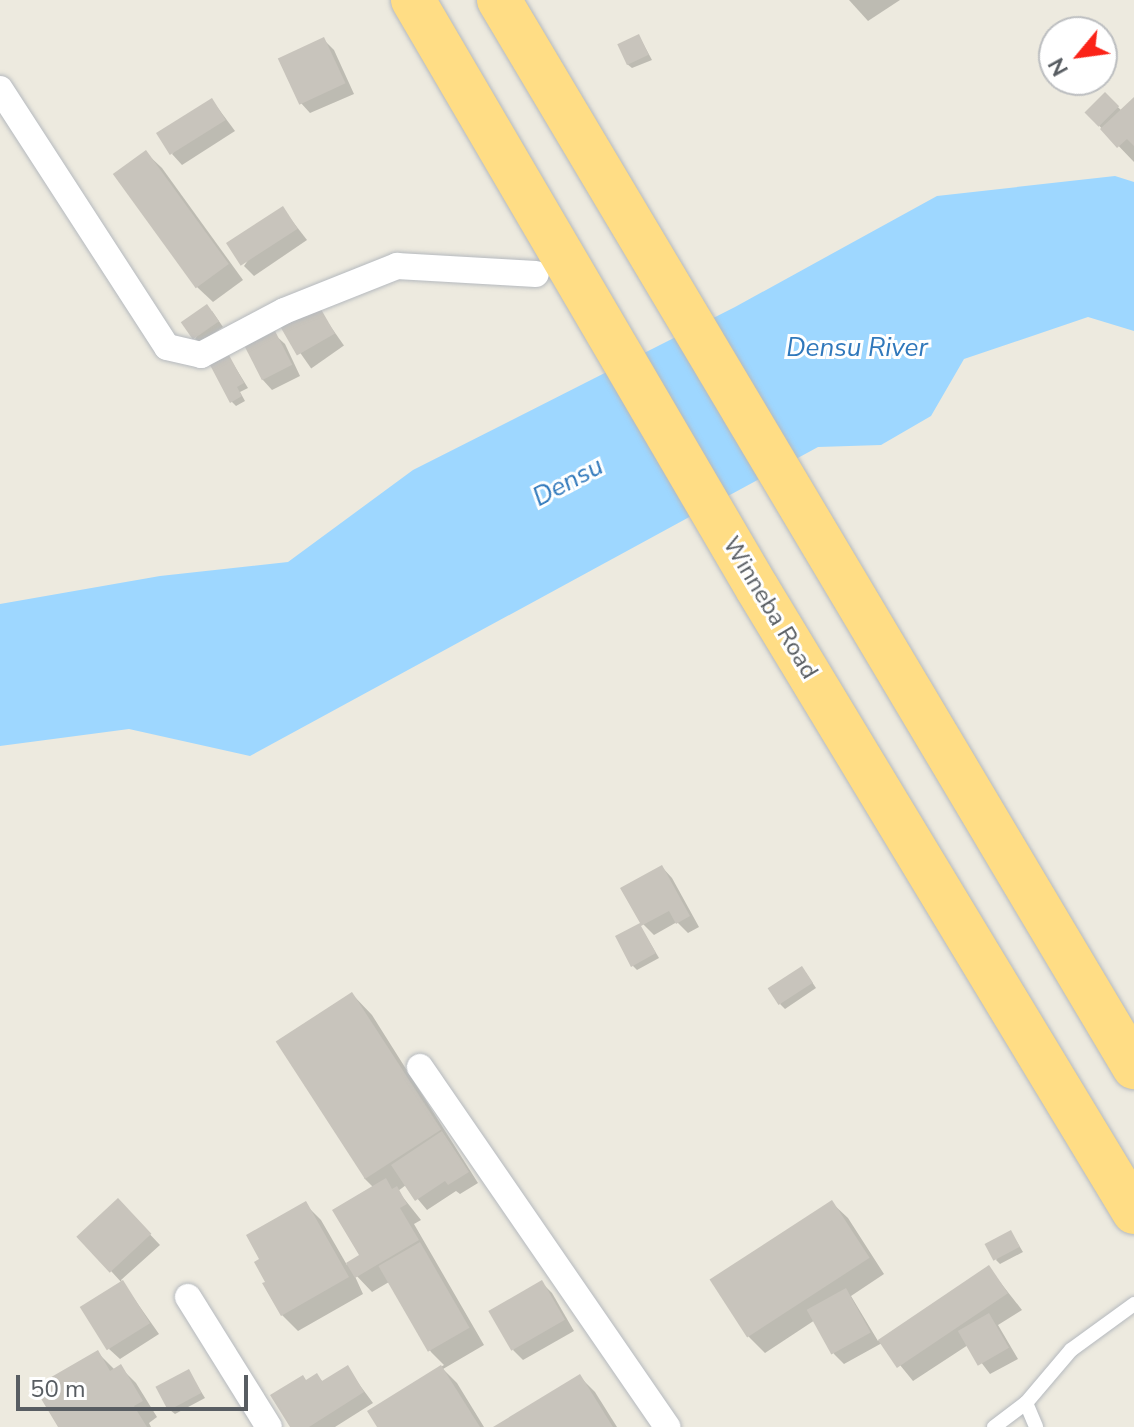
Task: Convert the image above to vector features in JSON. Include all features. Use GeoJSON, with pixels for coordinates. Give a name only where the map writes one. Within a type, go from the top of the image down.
{"type":"FeatureCollection","features":[{"type":"Feature","properties":{"kind":"highway","name":"Winneba Road"},"geometry":{"type":"LineString","coordinates":[[413,0],[757,588],[1134,1212]]}},
{"type":"Feature","properties":{"kind":"highway"},"geometry":{"type":"LineString","coordinates":[[499,0],[661,267],[823,546],[1134,1067]]}},
{"type":"Feature","properties":{"kind":"street"},"geometry":{"type":"LineString","coordinates":[[0,89],[167,347],[201,355],[284,311],[397,266],[536,274]]}},
{"type":"Feature","properties":{"kind":"street"},"geometry":{"type":"LineString","coordinates":[[420,1067],[667,1427]]}},
{"type":"Feature","properties":{"kind":"street"},"geometry":{"type":"LineString","coordinates":[[188,1297],[269,1427]]}},
{"type":"Feature","properties":{"kind":"lane"},"geometry":{"type":"LineString","coordinates":[[994,1427],[1026,1403],[1071,1350],[1134,1304]]}},
{"type":"Feature","properties":{"kind":"lane"},"geometry":{"type":"LineString","coordinates":[[1026,1403],[1036,1427]]}},
{"type":"Feature","properties":{"kind":"water","name":"Densu River"},"geometry":{"type":"Polygon","coordinates":[[[1115,176],[1134,182],[1134,331],[1088,317],[964,359],[931,416],[881,445],[818,447],[250,756],[129,729],[0,746],[0,604],[160,576],[288,562],[413,470],[735,307],[937,196],[1115,176]]]}},
{"type":"Feature","properties":{"kind":"building"},"geometry":{"type":"Polygon","coordinates":[[[639,34],[649,55],[627,65],[617,44],[639,34]]]}},
{"type":"Feature","properties":{"kind":"building"},"geometry":{"type":"Polygon","coordinates":[[[324,37],[346,83],[299,105],[278,59],[324,37]]]}},
{"type":"Feature","properties":{"kind":"building"},"geometry":{"type":"Polygon","coordinates":[[[1101,96],[1109,96],[1119,106],[1099,127],[1084,113],[1101,96]]]}},
{"type":"Feature","properties":{"kind":"building"},"geometry":{"type":"Polygon","coordinates":[[[1134,97],[1134,146],[1127,139],[1117,148],[1100,129],[1134,97]]]}},
{"type":"Feature","properties":{"kind":"building"},"geometry":{"type":"Polygon","coordinates":[[[212,98],[226,120],[170,155],[156,133],[212,98]]]}},
{"type":"Feature","properties":{"kind":"building"},"geometry":{"type":"Polygon","coordinates":[[[146,150],[229,264],[196,288],[113,174],[146,150]]]}},
{"type":"Feature","properties":{"kind":"building"},"geometry":{"type":"Polygon","coordinates":[[[283,206],[298,229],[241,266],[226,243],[283,206]]]}},
{"type":"Feature","properties":{"kind":"building"},"geometry":{"type":"Polygon","coordinates":[[[207,304],[219,321],[193,340],[181,322],[207,304]]]}},
{"type":"Feature","properties":{"kind":"building"},"geometry":{"type":"Polygon","coordinates":[[[318,304],[335,333],[297,355],[280,326],[318,304]]]}},
{"type":"Feature","properties":{"kind":"building"},"geometry":{"type":"Polygon","coordinates":[[[275,331],[292,365],[262,380],[245,346],[275,331]]]}},
{"type":"Feature","properties":{"kind":"building"},"geometry":{"type":"Polygon","coordinates":[[[229,355],[244,383],[237,387],[242,396],[230,403],[210,365],[229,355]]]}},
{"type":"Feature","properties":{"kind":"building"},"geometry":{"type":"Polygon","coordinates":[[[662,865],[690,916],[676,924],[669,911],[641,926],[656,953],[631,967],[615,936],[640,923],[620,888],[662,865]]]}},
{"type":"Feature","properties":{"kind":"building"},"geometry":{"type":"Polygon","coordinates":[[[802,966],[813,983],[779,1005],[768,988],[802,966]]]}},
{"type":"Feature","properties":{"kind":"building"},"geometry":{"type":"Polygon","coordinates":[[[352,992],[441,1130],[365,1179],[276,1042],[352,992]]]}},
{"type":"Feature","properties":{"kind":"building"},"geometry":{"type":"Polygon","coordinates":[[[442,1131],[469,1172],[448,1185],[445,1181],[415,1201],[391,1165],[442,1131]]]}},
{"type":"Feature","properties":{"kind":"building"},"geometry":{"type":"Polygon","coordinates":[[[386,1178],[392,1189],[397,1186],[407,1204],[400,1208],[419,1240],[355,1278],[346,1263],[359,1255],[332,1210],[386,1178]]]}},
{"type":"Feature","properties":{"kind":"building"},"geometry":{"type":"Polygon","coordinates":[[[118,1198],[151,1234],[110,1273],[76,1237],[118,1198]]]}},
{"type":"Feature","properties":{"kind":"building"},"geometry":{"type":"Polygon","coordinates":[[[832,1200],[870,1258],[747,1337],[710,1280],[832,1200]]]}},
{"type":"Feature","properties":{"kind":"building"},"geometry":{"type":"Polygon","coordinates":[[[306,1201],[349,1277],[281,1316],[262,1283],[265,1282],[254,1262],[259,1259],[246,1235],[306,1201]]]}},
{"type":"Feature","properties":{"kind":"building"},"geometry":{"type":"Polygon","coordinates":[[[1011,1230],[1020,1247],[993,1261],[985,1244],[1011,1230]]]}},
{"type":"Feature","properties":{"kind":"building"},"geometry":{"type":"Polygon","coordinates":[[[420,1242],[470,1328],[428,1352],[378,1266],[420,1242]]]}},
{"type":"Feature","properties":{"kind":"building"},"geometry":{"type":"Polygon","coordinates":[[[989,1265],[1008,1293],[897,1368],[878,1340],[989,1265]]]}},
{"type":"Feature","properties":{"kind":"building"},"geometry":{"type":"Polygon","coordinates":[[[123,1280],[150,1323],[107,1350],[80,1307],[123,1280]]]}},
{"type":"Feature","properties":{"kind":"building"},"geometry":{"type":"Polygon","coordinates":[[[542,1280],[565,1320],[511,1351],[488,1311],[542,1280]]]}},
{"type":"Feature","properties":{"kind":"building"},"geometry":{"type":"Polygon","coordinates":[[[846,1288],[871,1333],[831,1354],[807,1310],[846,1288]]]}},
{"type":"Feature","properties":{"kind":"building"},"geometry":{"type":"Polygon","coordinates":[[[989,1313],[1009,1348],[978,1366],[958,1331],[989,1313]]]}},
{"type":"Feature","properties":{"kind":"building"},"geometry":{"type":"Polygon","coordinates":[[[98,1350],[110,1371],[121,1364],[143,1401],[134,1406],[147,1427],[58,1427],[34,1387],[98,1350]]]}},
{"type":"Feature","properties":{"kind":"building"},"geometry":{"type":"Polygon","coordinates":[[[348,1365],[364,1392],[309,1427],[290,1427],[270,1395],[303,1375],[306,1380],[317,1373],[322,1381],[348,1365]]]}},
{"type":"Feature","properties":{"kind":"building"},"geometry":{"type":"Polygon","coordinates":[[[441,1365],[480,1427],[377,1427],[367,1411],[441,1365]]]}},
{"type":"Feature","properties":{"kind":"building"},"geometry":{"type":"Polygon","coordinates":[[[189,1369],[202,1393],[168,1411],[155,1387],[189,1369]]]}},
{"type":"Feature","properties":{"kind":"building"},"geometry":{"type":"Polygon","coordinates":[[[580,1374],[613,1427],[493,1427],[580,1374]]]}},
{"type":"Feature","properties":{"kind":"water label","name":"Densu"},"geometry":{"type":"Point","coordinates":[568,482]}}]}
